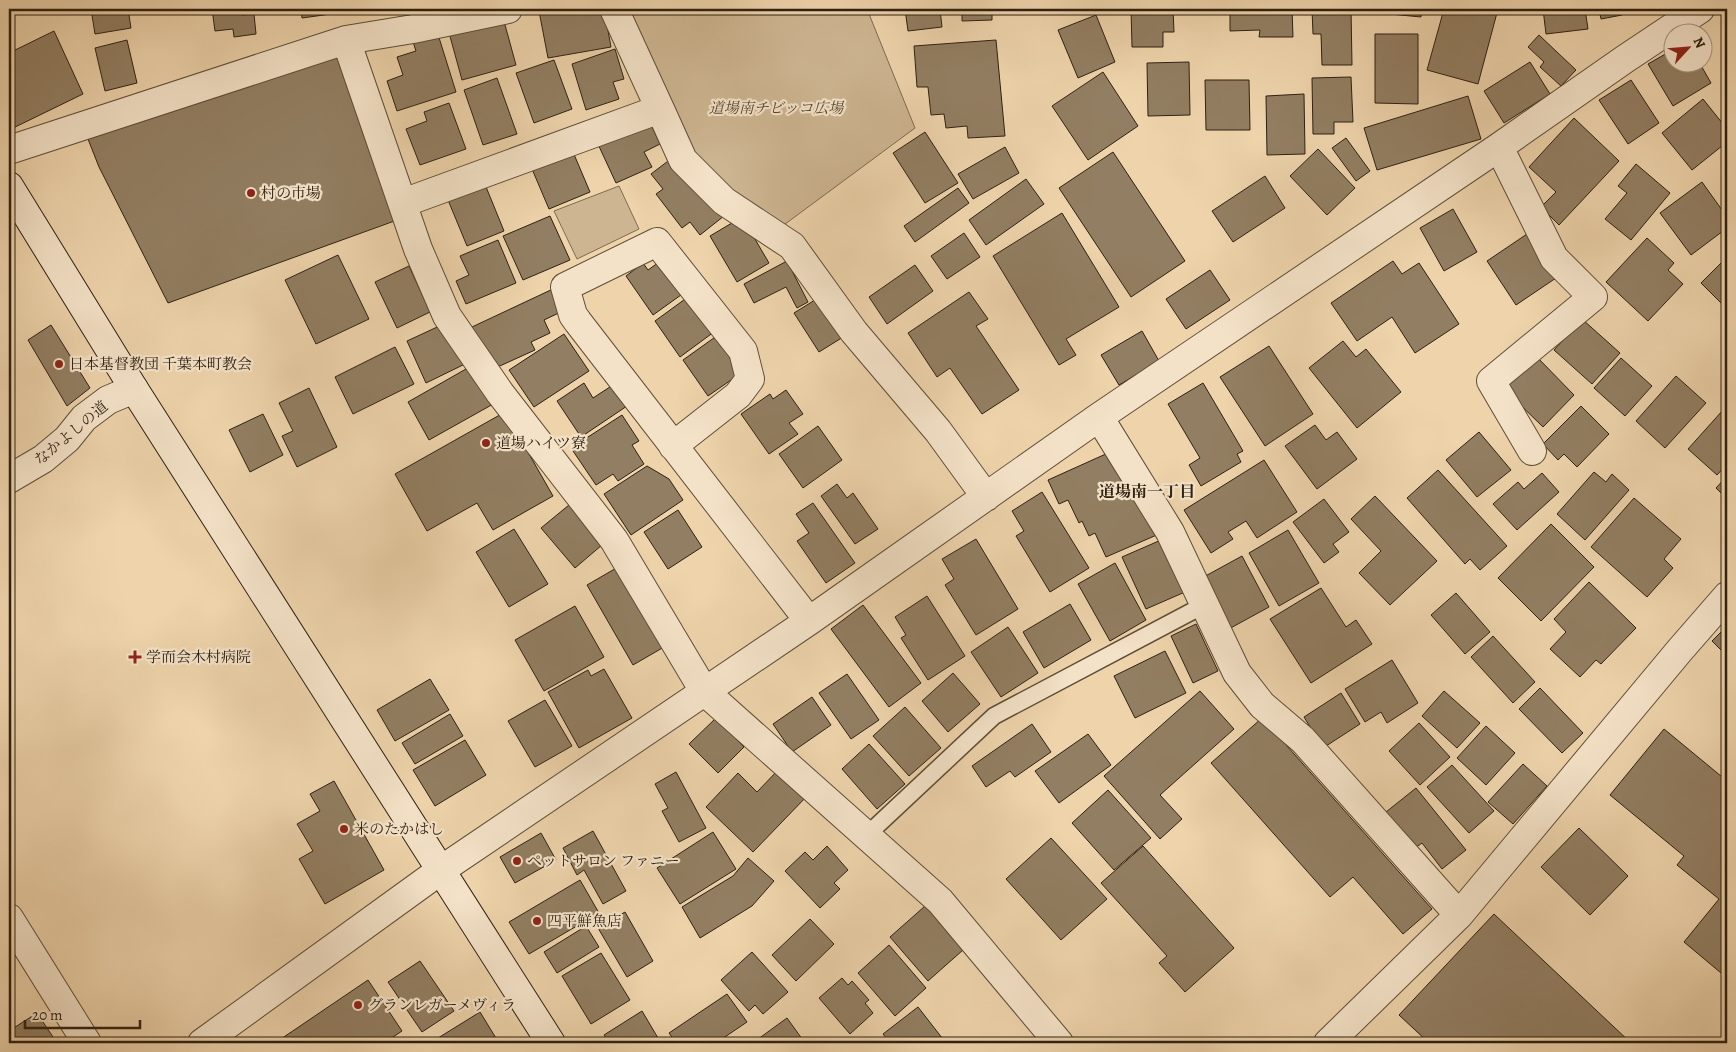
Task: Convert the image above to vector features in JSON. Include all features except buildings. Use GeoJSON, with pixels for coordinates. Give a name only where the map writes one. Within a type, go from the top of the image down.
{"type":"FeatureCollection","features":[{"type":"Feature","properties":{"kind":"street"},"geometry":{"type":"LineString","coordinates":[[9,150],[346,40],[413,29],[508,9]]}},
{"type":"Feature","properties":{"kind":"street"},"geometry":{"type":"LineString","coordinates":[[614,9],[683,160],[724,201],[792,246],[854,332],[938,431],[986,496]]}},
{"type":"Feature","properties":{"kind":"street"},"geometry":{"type":"LineString","coordinates":[[216,1039],[441,870],[809,621],[1099,417],[1499,148],[1625,59],[1700,9]]}},
{"type":"Feature","properties":{"kind":"street"},"geometry":{"type":"LineString","coordinates":[[346,40],[418,250],[447,316],[500,393],[614,540],[704,691],[940,902],[1059,1043]]}},
{"type":"Feature","properties":{"kind":"street"},"geometry":{"type":"LineString","coordinates":[[403,203],[660,109]]}},
{"type":"Feature","properties":{"kind":"street"},"geometry":{"type":"LineString","coordinates":[[1499,148],[1554,258],[1593,297],[1491,380],[1532,451]]}},
{"type":"Feature","properties":{"kind":"street"},"geometry":{"type":"LineString","coordinates":[[9,186],[134,388],[550,1043]]}},
{"type":"Feature","properties":{"kind":"street"},"geometry":{"type":"LineString","coordinates":[[673,446],[738,395],[750,379],[743,351],[657,242],[565,287],[574,314],[578,322],[673,446],[809,621]]}},
{"type":"Feature","properties":{"kind":"street","name":"なかよしの道"},"geometry":{"type":"LineString","coordinates":[[9,478],[43,459],[67,439],[84,418],[108,400],[134,388]]}},
{"type":"Feature","properties":{"kind":"street"},"geometry":{"type":"LineString","coordinates":[[1099,417],[1170,532],[1237,673],[1262,705],[1303,740],[1459,915]]}},
{"type":"Feature","properties":{"kind":"street"},"geometry":{"type":"LineString","coordinates":[[1328,1043],[1459,915],[1727,596]]}},
{"type":"Feature","properties":{"kind":"street"},"geometry":{"type":"LineString","coordinates":[[9,918],[87,1043]]}},
{"type":"Feature","properties":{"kind":"lane"},"geometry":{"type":"LineString","coordinates":[[867,835],[994,716],[1204,604]]}},
{"type":"Feature","properties":{"kind":"green space","name":"道場南チビッコ広場"},"geometry":{"type":"Polygon","coordinates":[[[626,9],[867,9],[915,128],[773,233],[687,160],[626,9]]]}},
{"type":"Feature","properties":{"kind":"green space"},"geometry":{"type":"Polygon","coordinates":[[[619,186],[639,229],[577,259],[554,211],[619,186]]]}},
{"type":"Feature","properties":{"kind":"place","name":"村の市場"},"geometry":{"type":"Point","coordinates":[251,193]}},
{"type":"Feature","properties":{"kind":"place","name":"日本基督教団 千葉本町教会"},"geometry":{"type":"Point","coordinates":[59,364]}},
{"type":"Feature","properties":{"kind":"place","name":"道場ハイツ寮"},"geometry":{"type":"Point","coordinates":[486,443]}},
{"type":"Feature","properties":{"kind":"place","name":"学而会木村病院"},"geometry":{"type":"Point","coordinates":[135,657]}},
{"type":"Feature","properties":{"kind":"place","name":"米のたかはし"},"geometry":{"type":"Point","coordinates":[344,829]}},
{"type":"Feature","properties":{"kind":"place","name":"ペットサロン ファニー"},"geometry":{"type":"Point","coordinates":[517,861]}},
{"type":"Feature","properties":{"kind":"place","name":"四平鮮魚店"},"geometry":{"type":"Point","coordinates":[537,921]}},
{"type":"Feature","properties":{"kind":"place","name":"グランレガーメヴィラ"},"geometry":{"type":"Point","coordinates":[358,1005]}},
{"type":"Feature","properties":{"kind":"district","name":"道場南一丁目"},"geometry":{"type":"Point","coordinates":[1147,491]}}]}
